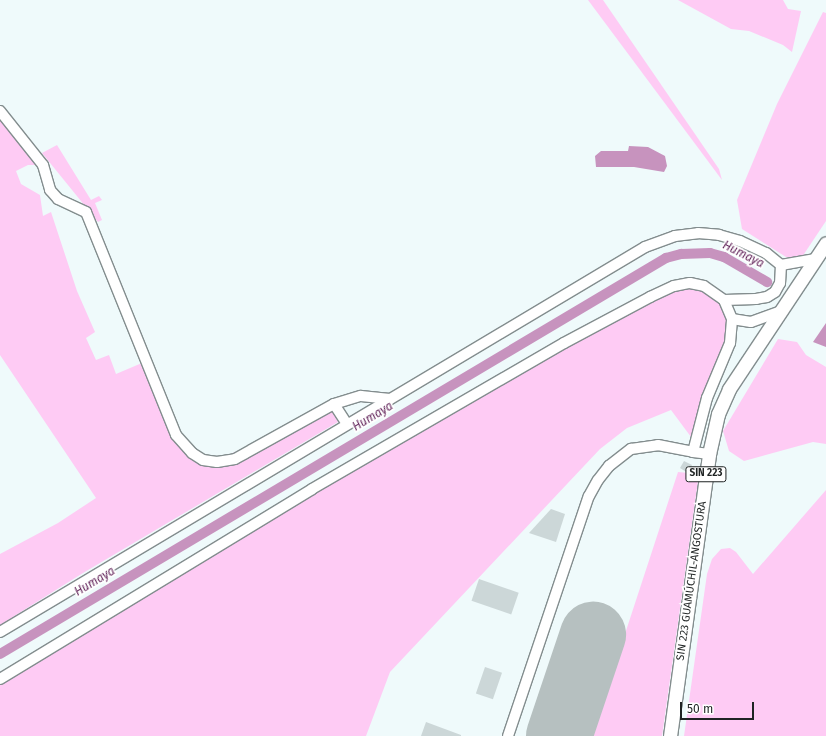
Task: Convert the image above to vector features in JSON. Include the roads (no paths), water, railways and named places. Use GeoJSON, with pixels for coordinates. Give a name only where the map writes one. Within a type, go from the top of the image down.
{"type":"FeatureCollection","features":[{"type":"Feature","properties":{"kind":"main road","name":"SIN 223 GUAMÚCHIL-ANGOSTURA"},"geometry":{"type":"LineString","coordinates":[[670,736],[709,454],[718,414],[729,389],[783,311],[826,243]]}},
{"type":"Feature","properties":{"kind":"street"},"geometry":{"type":"LineString","coordinates":[[0,111],[43,165],[50,190],[58,199],[86,212],[176,435],[192,453],[203,460],[217,462],[235,459],[334,404],[361,396],[390,399]]}},
{"type":"Feature","properties":{"kind":"street"},"geometry":{"type":"LineString","coordinates":[[0,632],[616,263],[676,236],[698,233],[719,235],[740,241],[766,253],[781,266]]}},
{"type":"Feature","properties":{"kind":"street"},"geometry":{"type":"LineString","coordinates":[[781,266],[815,259]]}},
{"type":"Feature","properties":{"kind":"street"},"geometry":{"type":"LineString","coordinates":[[724,300],[766,298],[775,292],[780,283],[781,266]]}},
{"type":"Feature","properties":{"kind":"street"},"geometry":{"type":"LineString","coordinates":[[0,679],[312,489],[608,319],[683,284],[704,286],[724,300],[732,319],[730,343],[707,398],[693,452]]}},
{"type":"Feature","properties":{"kind":"street"},"geometry":{"type":"LineString","coordinates":[[732,319],[751,322],[783,311]]}},
{"type":"Feature","properties":{"kind":"street"},"geometry":{"type":"LineString","coordinates":[[334,404],[347,424]]}},
{"type":"Feature","properties":{"kind":"street"},"geometry":{"type":"LineString","coordinates":[[508,736],[590,496],[598,480],[609,466],[631,449],[658,445],[709,454]]}},
{"type":"Feature","properties":{"kind":"waterway","name":"Humaya"},"geometry":{"type":"LineString","coordinates":[[0,654],[666,258],[681,254],[710,253],[724,257],[767,282]]}}]}
